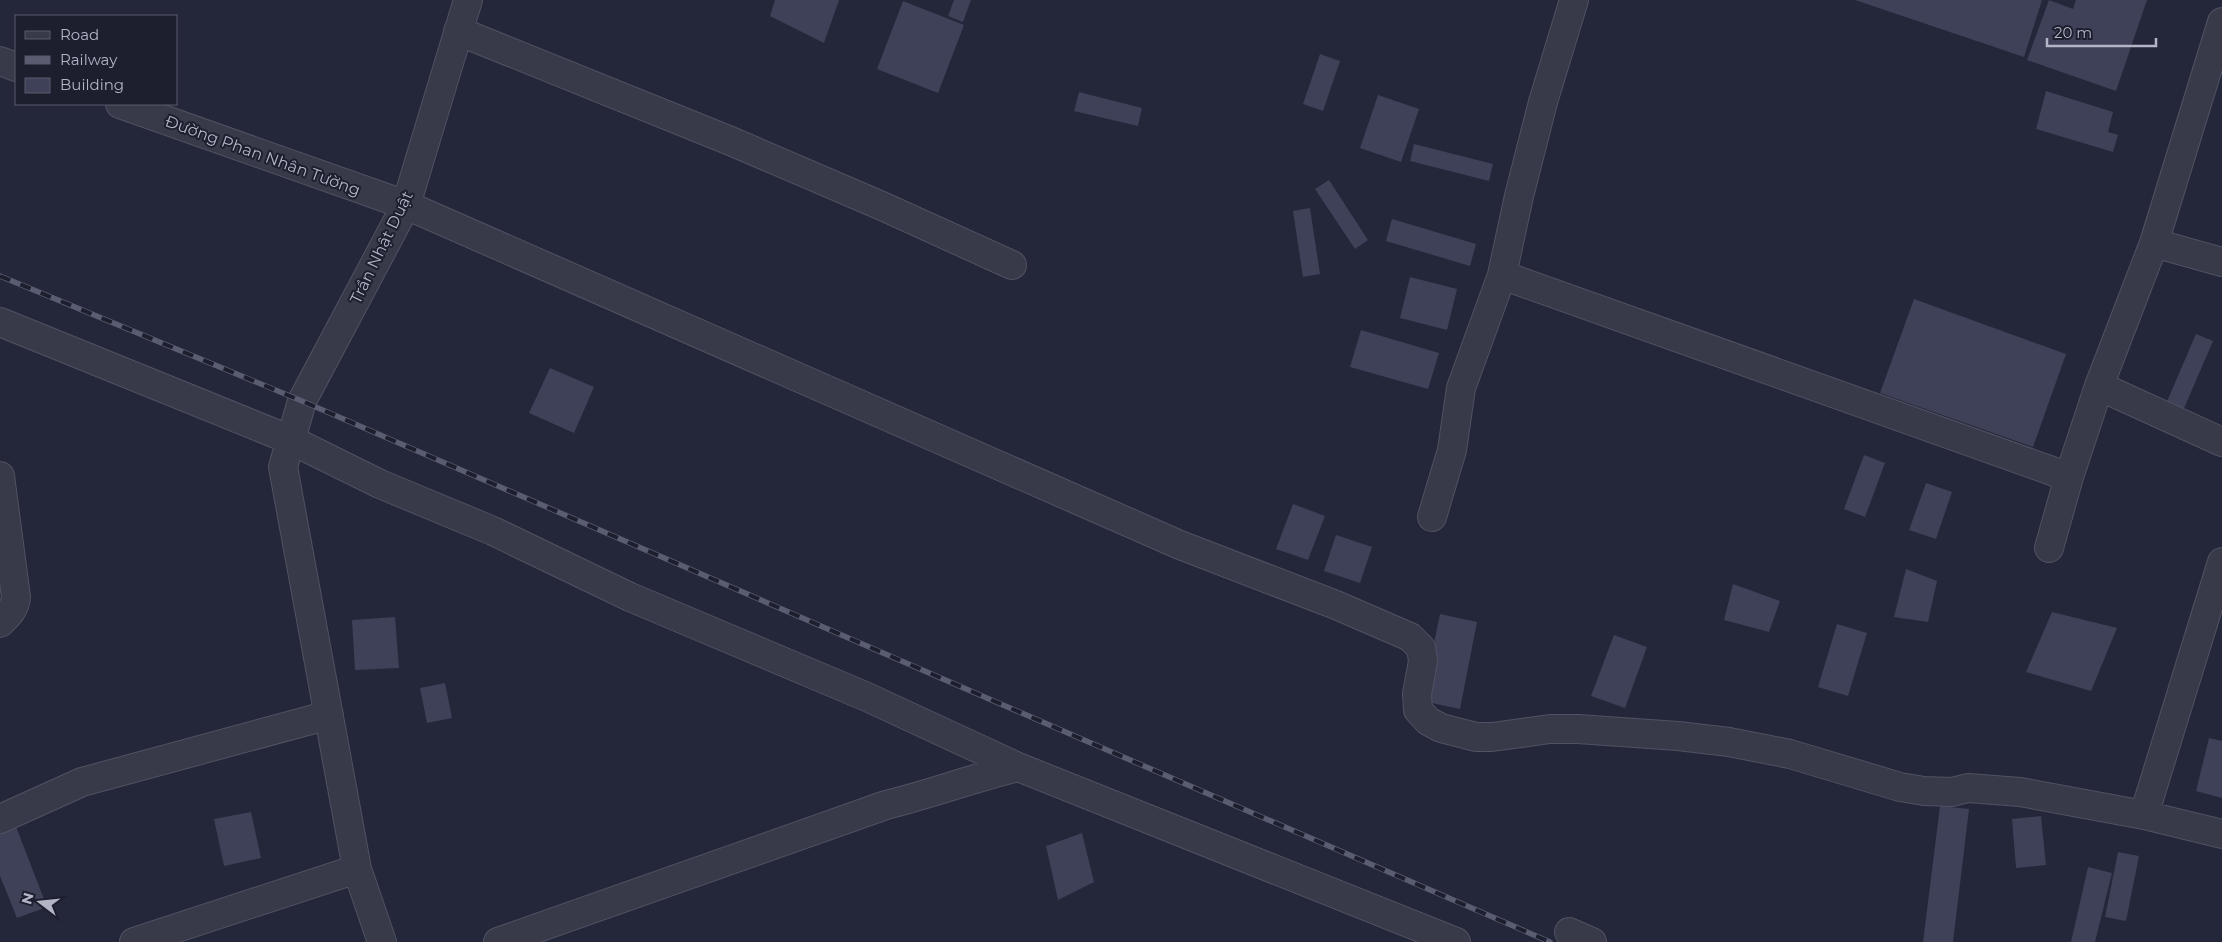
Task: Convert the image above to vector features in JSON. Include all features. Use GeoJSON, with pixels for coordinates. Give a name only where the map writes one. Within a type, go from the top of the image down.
{"type":"FeatureCollection","features":[{"type":"Feature","properties":{"kind":"street","name":"Trần Nhật Duật"},"geometry":{"type":"LineString","coordinates":[[382,942],[357,869],[284,467],[302,401],[406,206],[468,0]]}},
{"type":"Feature","properties":{"kind":"street"},"geometry":{"type":"LineString","coordinates":[[1432,517],[1452,450],[1461,388],[1502,275],[1519,196],[1543,102],[1574,0]]}},
{"type":"Feature","properties":{"kind":"street"},"geometry":{"type":"LineString","coordinates":[[2049,548],[2069,477],[2100,386],[2154,243],[2222,22]]}},
{"type":"Feature","properties":{"kind":"street"},"geometry":{"type":"LineString","coordinates":[[458,32],[742,146],[882,206],[1012,265]]}},
{"type":"Feature","properties":{"kind":"street"},"geometry":{"type":"LineString","coordinates":[[0,61],[15,67]]}},
{"type":"Feature","properties":{"kind":"street","name":"Đường Phan Nhân Tường"},"geometry":{"type":"LineString","coordinates":[[123,105],[406,206],[1180,545],[1336,605],[1410,637],[1420,648],[1423,661],[1417,694],[1418,710],[1428,721],[1441,728],[1476,737],[1492,737],[1550,729],[1578,729],[1704,739],[1790,754],[1900,786],[1924,791],[1952,792],[1968,788],[2002,790],[2144,815]]}},
{"type":"Feature","properties":{"kind":"street"},"geometry":{"type":"LineString","coordinates":[[2154,243],[2222,262]]}},
{"type":"Feature","properties":{"kind":"street"},"geometry":{"type":"LineString","coordinates":[[1502,275],[2069,477]]}},
{"type":"Feature","properties":{"kind":"street"},"geometry":{"type":"LineString","coordinates":[[0,322],[291,440],[380,484],[493,531],[630,597],[866,697],[1018,767],[1456,942]]}},
{"type":"Feature","properties":{"kind":"street"},"geometry":{"type":"LineString","coordinates":[[2100,386],[2222,442]]}},
{"type":"Feature","properties":{"kind":"street"},"geometry":{"type":"LineString","coordinates":[[0,476],[16,597],[15,604],[10,613],[0,623]]}},
{"type":"Feature","properties":{"kind":"street"},"geometry":{"type":"LineString","coordinates":[[2222,562],[2144,815],[2222,834]]}},
{"type":"Feature","properties":{"kind":"street"},"geometry":{"type":"LineString","coordinates":[[0,819],[82,782],[329,715]]}},
{"type":"Feature","properties":{"kind":"street"},"geometry":{"type":"LineString","coordinates":[[498,942],[886,805],[930,795],[981,776],[1018,767]]}},
{"type":"Feature","properties":{"kind":"street"},"geometry":{"type":"LineString","coordinates":[[134,942],[357,869]]}},
{"type":"Feature","properties":{"kind":"building"},"geometry":{"type":"Polygon","coordinates":[[[775,0],[839,0],[824,43],[770,16],[775,0]]]}},
{"type":"Feature","properties":{"kind":"building"},"geometry":{"type":"Polygon","coordinates":[[[954,0],[971,0],[963,22],[948,16],[954,0]]]}},
{"type":"Feature","properties":{"kind":"building"},"geometry":{"type":"Polygon","coordinates":[[[1855,0],[2042,0],[2024,57],[1855,0]]]}},
{"type":"Feature","properties":{"kind":"building"},"geometry":{"type":"Polygon","coordinates":[[[2049,0],[2073,9],[2076,0],[2147,0],[2116,91],[2027,60],[2049,0]]]}},
{"type":"Feature","properties":{"kind":"building"},"geometry":{"type":"Polygon","coordinates":[[[903,1],[964,25],[938,93],[877,69],[903,1]]]}},
{"type":"Feature","properties":{"kind":"building"},"geometry":{"type":"Polygon","coordinates":[[[1320,54],[1340,61],[1323,111],[1303,104],[1320,54]]]}},
{"type":"Feature","properties":{"kind":"building"},"geometry":{"type":"Polygon","coordinates":[[[2046,91],[2113,112],[2108,132],[2118,135],[2113,152],[2036,129],[2046,91]]]}},
{"type":"Feature","properties":{"kind":"building"},"geometry":{"type":"Polygon","coordinates":[[[1079,92],[1142,108],[1138,126],[1074,111],[1079,92]]]}},
{"type":"Feature","properties":{"kind":"building"},"geometry":{"type":"Polygon","coordinates":[[[1378,95],[1419,109],[1401,162],[1360,148],[1378,95]]]}},
{"type":"Feature","properties":{"kind":"building"},"geometry":{"type":"Polygon","coordinates":[[[1414,144],[1493,164],[1489,181],[1410,161],[1414,144]]]}},
{"type":"Feature","properties":{"kind":"building"},"geometry":{"type":"Polygon","coordinates":[[[1329,180],[1368,240],[1355,249],[1315,189],[1329,180]]]}},
{"type":"Feature","properties":{"kind":"building"},"geometry":{"type":"Polygon","coordinates":[[[1310,208],[1320,274],[1303,277],[1293,211],[1310,208]]]}},
{"type":"Feature","properties":{"kind":"building"},"geometry":{"type":"Polygon","coordinates":[[[1392,219],[1476,244],[1470,266],[1386,241],[1392,219]]]}},
{"type":"Feature","properties":{"kind":"building"},"geometry":{"type":"Polygon","coordinates":[[[1410,277],[1457,289],[1447,330],[1400,318],[1410,277]]]}},
{"type":"Feature","properties":{"kind":"building"},"geometry":{"type":"Polygon","coordinates":[[[1914,299],[2066,354],[2033,447],[1880,393],[1914,299]]]}},
{"type":"Feature","properties":{"kind":"building"},"geometry":{"type":"Polygon","coordinates":[[[1361,330],[1439,353],[1428,389],[1350,367],[1361,330]]]}},
{"type":"Feature","properties":{"kind":"building"},"geometry":{"type":"Polygon","coordinates":[[[2196,334],[2213,341],[2182,413],[2165,406],[2196,334]]]}},
{"type":"Feature","properties":{"kind":"building"},"geometry":{"type":"Polygon","coordinates":[[[550,368],[594,387],[574,433],[529,413],[550,368]]]}},
{"type":"Feature","properties":{"kind":"building"},"geometry":{"type":"Polygon","coordinates":[[[1864,455],[1885,463],[1865,517],[1844,509],[1864,455]]]}},
{"type":"Feature","properties":{"kind":"building"},"geometry":{"type":"Polygon","coordinates":[[[1926,483],[1952,492],[1936,539],[1909,530],[1926,483]]]}},
{"type":"Feature","properties":{"kind":"building"},"geometry":{"type":"Polygon","coordinates":[[[1293,504],[1325,516],[1308,560],[1276,549],[1293,504]]]}},
{"type":"Feature","properties":{"kind":"building"},"geometry":{"type":"Polygon","coordinates":[[[1336,535],[1372,547],[1360,583],[1324,571],[1336,535]]]}},
{"type":"Feature","properties":{"kind":"building"},"geometry":{"type":"Polygon","coordinates":[[[1906,569],[1937,581],[1928,622],[1894,617],[1906,569]]]}},
{"type":"Feature","properties":{"kind":"building"},"geometry":{"type":"Polygon","coordinates":[[[1733,584],[1780,601],[1769,632],[1724,620],[1733,584]]]}},
{"type":"Feature","properties":{"kind":"building"},"geometry":{"type":"Polygon","coordinates":[[[2052,612],[2117,628],[2091,691],[2026,672],[2052,612]]]}},
{"type":"Feature","properties":{"kind":"building"},"geometry":{"type":"Polygon","coordinates":[[[1440,614],[1477,622],[1460,709],[1422,701],[1440,614]]]}},
{"type":"Feature","properties":{"kind":"building"},"geometry":{"type":"Polygon","coordinates":[[[395,617],[399,668],[355,670],[352,620],[395,617]]]}},
{"type":"Feature","properties":{"kind":"building"},"geometry":{"type":"Polygon","coordinates":[[[1837,624],[1867,633],[1848,696],[1818,687],[1837,624]]]}},
{"type":"Feature","properties":{"kind":"building"},"geometry":{"type":"Polygon","coordinates":[[[1614,635],[1647,647],[1625,708],[1591,696],[1614,635]]]}},
{"type":"Feature","properties":{"kind":"building"},"geometry":{"type":"Polygon","coordinates":[[[445,683],[452,718],[427,723],[420,688],[445,683]]]}},
{"type":"Feature","properties":{"kind":"building"},"geometry":{"type":"Polygon","coordinates":[[[2209,738],[2222,741],[2222,798],[2196,791],[2209,738]]]}},
{"type":"Feature","properties":{"kind":"building"},"geometry":{"type":"Polygon","coordinates":[[[1940,806],[1969,809],[1953,942],[1923,942],[1940,806]]]}},
{"type":"Feature","properties":{"kind":"building"},"geometry":{"type":"Polygon","coordinates":[[[251,812],[261,858],[224,866],[214,819],[251,812]]]}},
{"type":"Feature","properties":{"kind":"building"},"geometry":{"type":"Polygon","coordinates":[[[2041,816],[2046,865],[2016,868],[2012,819],[2041,816]]]}},
{"type":"Feature","properties":{"kind":"building"},"geometry":{"type":"Polygon","coordinates":[[[15,824],[47,907],[17,918],[0,876],[0,830],[15,824]]]}},
{"type":"Feature","properties":{"kind":"building"},"geometry":{"type":"Polygon","coordinates":[[[1082,833],[1094,882],[1058,900],[1046,846],[1082,833]]]}},
{"type":"Feature","properties":{"kind":"building"},"geometry":{"type":"Polygon","coordinates":[[[2118,852],[2139,856],[2126,921],[2105,917],[2118,852]]]}},
{"type":"Feature","properties":{"kind":"building"},"geometry":{"type":"Polygon","coordinates":[[[2088,867],[2112,873],[2095,942],[2071,942],[2088,867]]]}},
{"type":"Feature","properties":{"kind":"railway"},"geometry":{"type":"LineString","coordinates":[[0,276],[302,401],[1550,942]]}}]}
